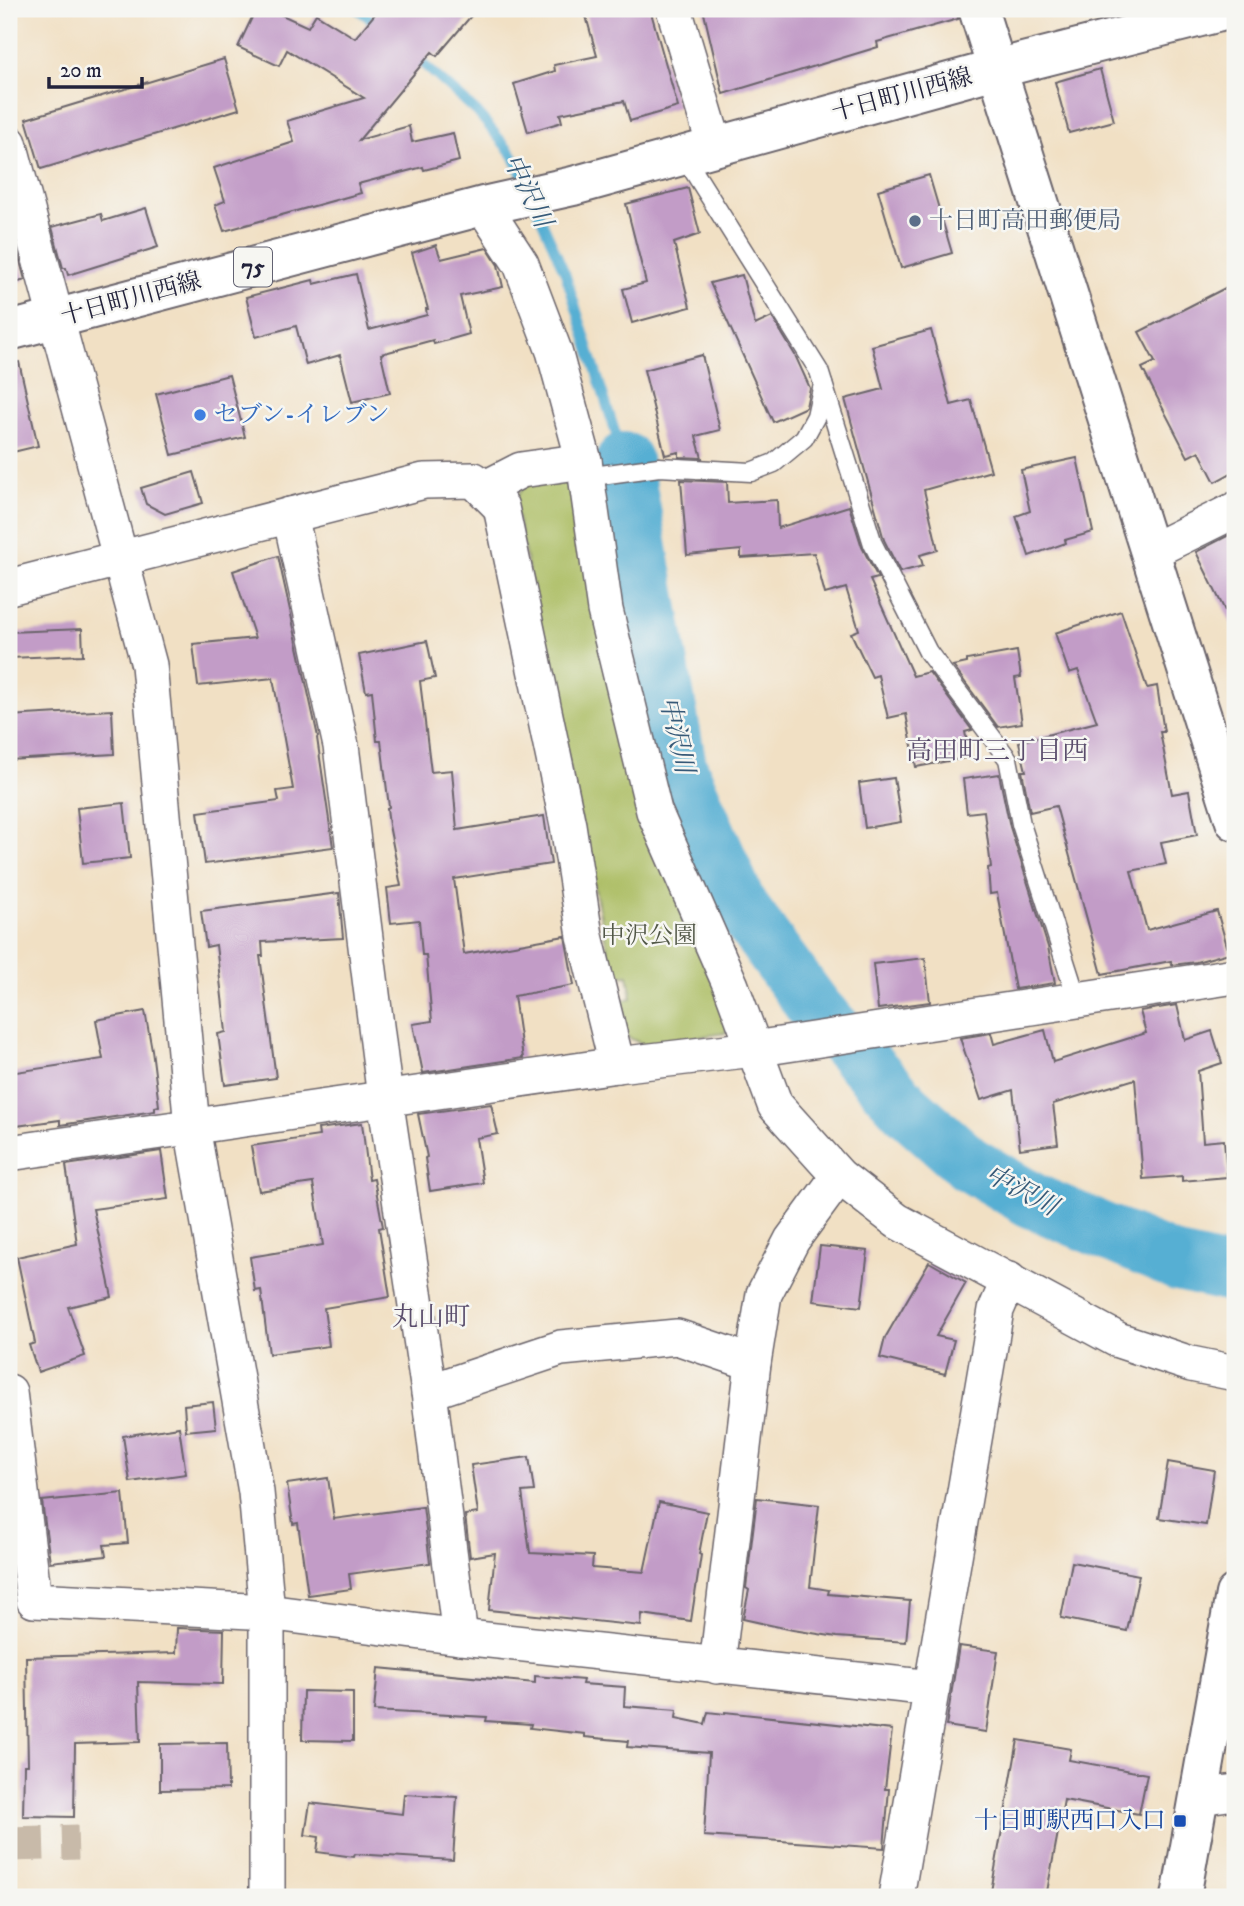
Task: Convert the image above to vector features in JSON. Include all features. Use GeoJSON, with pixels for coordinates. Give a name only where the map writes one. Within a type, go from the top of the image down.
{"type":"FeatureCollection","features":[{"type":"Feature","properties":{"kind":"main road"},"geometry":{"type":"LineString","coordinates":[[978,9],[1234,808]]}},
{"type":"Feature","properties":{"kind":"main road","name":"十日町川西線"},"geometry":{"type":"LineString","coordinates":[[9,331],[490,205],[573,186],[996,69],[1232,9]]}},
{"type":"Feature","properties":{"kind":"main road"},"geometry":{"type":"LineString","coordinates":[[1181,1897],[1217,1795],[1235,1594]]}},
{"type":"Feature","properties":{"kind":"street"},"geometry":{"type":"LineString","coordinates":[[674,9],[700,151]]}},
{"type":"Feature","properties":{"kind":"street"},"geometry":{"type":"LineString","coordinates":[[9,143],[149,666],[192,1127],[256,1492],[267,1612],[267,1897]]}},
{"type":"Feature","properties":{"kind":"street"},"geometry":{"type":"LineString","coordinates":[[490,205],[521,264],[554,351],[585,469],[605,610],[654,811],[731,986],[770,1047],[775,1105],[839,1176],[897,1221],[1118,1340],[1191,1364],[1235,1373]]}},
{"type":"Feature","properties":{"kind":"street"},"geometry":{"type":"LineString","coordinates":[[484,489],[521,470],[585,469]]}},
{"type":"Feature","properties":{"kind":"street"},"geometry":{"type":"LineString","coordinates":[[9,587],[424,481],[474,480],[502,507],[568,825],[585,936],[617,1065]]}},
{"type":"Feature","properties":{"kind":"street"},"geometry":{"type":"LineString","coordinates":[[1150,552],[1235,510]]}},
{"type":"Feature","properties":{"kind":"street"},"geometry":{"type":"LineString","coordinates":[[290,515],[341,746],[385,1098],[429,1392],[460,1637]]}},
{"type":"Feature","properties":{"kind":"street"},"geometry":{"type":"LineString","coordinates":[[9,1153],[617,1065],[770,1047],[1235,976]]}},
{"type":"Feature","properties":{"kind":"street"},"geometry":{"type":"LineString","coordinates":[[717,1666],[753,1363],[764,1294],[792,1240],[839,1176]]}},
{"type":"Feature","properties":{"kind":"street"},"geometry":{"type":"LineString","coordinates":[[896,1897],[996,1310],[1009,1280]]}},
{"type":"Feature","properties":{"kind":"street"},"geometry":{"type":"LineString","coordinates":[[429,1392],[561,1348],[677,1336],[753,1363]]}},
{"type":"Feature","properties":{"kind":"street"},"geometry":{"type":"LineString","coordinates":[[9,1392],[34,1600],[267,1612],[460,1637],[932,1688]]}},
{"type":"Feature","properties":{"kind":"lane"},"geometry":{"type":"LineString","coordinates":[[700,151],[819,371],[873,544],[928,652],[1008,760],[1021,824],[1077,999]]}},
{"type":"Feature","properties":{"kind":"lane"},"geometry":{"type":"LineString","coordinates":[[585,469],[659,467],[751,472],[774,463],[804,438],[816,416],[823,384]]}},
{"type":"Feature","properties":{"kind":"green space","name":"中沢公園"},"geometry":{"type":"Polygon","coordinates":[[[566,480],[578,492],[733,1022],[725,1033],[644,1045],[625,1036],[617,1002],[632,998],[628,975],[613,976],[514,501],[527,481],[566,480]]]}},
{"type":"Feature","properties":{"kind":"building"},"geometry":{"type":"Polygon","coordinates":[[[256,9],[269,9],[308,27],[316,14],[355,38],[379,9],[477,9],[437,56],[432,52],[359,140],[409,126],[412,142],[453,133],[459,161],[424,170],[423,167],[358,184],[361,193],[224,231],[215,205],[225,201],[214,168],[294,142],[287,121],[364,98],[287,50],[279,66],[238,47],[256,9]]]}},
{"type":"Feature","properties":{"kind":"building"},"geometry":{"type":"Polygon","coordinates":[[[584,9],[650,9],[678,107],[630,121],[624,101],[560,114],[562,122],[528,132],[514,84],[555,71],[554,65],[597,56],[584,9]]]}},
{"type":"Feature","properties":{"kind":"building"},"geometry":{"type":"Polygon","coordinates":[[[703,9],[957,9],[958,19],[877,42],[878,47],[723,94],[703,9]]]}},
{"type":"Feature","properties":{"kind":"building"},"geometry":{"type":"Polygon","coordinates":[[[224,59],[239,109],[41,169],[26,119],[224,59]]]}},
{"type":"Feature","properties":{"kind":"building"},"geometry":{"type":"Polygon","coordinates":[[[1100,69],[1114,121],[1069,133],[1055,82],[1100,69]]]}},
{"type":"Feature","properties":{"kind":"building"},"geometry":{"type":"Polygon","coordinates":[[[929,175],[952,253],[901,268],[878,190],[929,175]]]}},
{"type":"Feature","properties":{"kind":"building"},"geometry":{"type":"Polygon","coordinates":[[[688,188],[700,234],[674,243],[690,307],[632,323],[623,289],[646,283],[626,204],[688,188]]]}},
{"type":"Feature","properties":{"kind":"building"},"geometry":{"type":"Polygon","coordinates":[[[146,208],[158,247],[68,275],[66,268],[63,268],[52,227],[101,214],[103,221],[146,208]]]}},
{"type":"Feature","properties":{"kind":"building"},"geometry":{"type":"Polygon","coordinates":[[[14,238],[25,280],[9,285],[9,239],[14,238]]]}},
{"type":"Feature","properties":{"kind":"building"},"geometry":{"type":"Polygon","coordinates":[[[436,245],[441,259],[487,248],[498,265],[503,287],[460,296],[469,334],[434,344],[433,340],[381,354],[390,393],[352,402],[340,355],[306,365],[296,326],[256,337],[246,297],[313,280],[314,284],[356,274],[369,330],[427,315],[428,309],[412,253],[436,245]]]}},
{"type":"Feature","properties":{"kind":"building"},"geometry":{"type":"Polygon","coordinates":[[[742,275],[755,325],[772,317],[795,355],[810,388],[806,407],[773,422],[710,283],[742,275]]]}},
{"type":"Feature","properties":{"kind":"building"},"geometry":{"type":"Polygon","coordinates":[[[1235,283],[1235,471],[1215,482],[1199,451],[1188,457],[1142,368],[1155,362],[1139,332],[1235,283]]]}},
{"type":"Feature","properties":{"kind":"building"},"geometry":{"type":"Polygon","coordinates":[[[931,330],[951,405],[971,400],[991,471],[924,490],[938,550],[920,555],[923,566],[900,572],[884,540],[845,399],[883,389],[872,346],[931,330]]]}},
{"type":"Feature","properties":{"kind":"building"},"geometry":{"type":"Polygon","coordinates":[[[702,355],[720,430],[696,436],[702,458],[679,457],[679,452],[665,455],[644,370],[702,355]]]}},
{"type":"Feature","properties":{"kind":"building"},"geometry":{"type":"Polygon","coordinates":[[[19,362],[38,446],[9,453],[9,363],[19,362]]]}},
{"type":"Feature","properties":{"kind":"building","name":"セブン-イレブン"},"geometry":{"type":"Polygon","coordinates":[[[229,375],[245,437],[172,455],[156,394],[229,375]]]}},
{"type":"Feature","properties":{"kind":"building"},"geometry":{"type":"Polygon","coordinates":[[[1077,458],[1093,532],[1065,540],[1066,543],[1029,556],[1016,516],[1030,511],[1021,470],[1077,458]]]}},
{"type":"Feature","properties":{"kind":"building"},"geometry":{"type":"Polygon","coordinates":[[[194,472],[203,503],[165,514],[146,504],[141,488],[194,472]]]}},
{"type":"Feature","properties":{"kind":"building"},"geometry":{"type":"Polygon","coordinates":[[[681,480],[727,482],[728,503],[777,500],[778,528],[849,506],[862,547],[878,578],[870,580],[913,676],[929,672],[972,730],[965,732],[970,757],[916,767],[906,714],[888,718],[878,675],[872,677],[851,633],[859,630],[846,588],[825,594],[814,553],[741,558],[741,550],[687,555],[681,480]]]}},
{"type":"Feature","properties":{"kind":"building"},"geometry":{"type":"Polygon","coordinates":[[[1235,532],[1235,631],[1196,552],[1235,532]]]}},
{"type":"Feature","properties":{"kind":"building"},"geometry":{"type":"Polygon","coordinates":[[[278,556],[318,737],[333,847],[205,864],[198,812],[279,801],[277,791],[293,789],[273,678],[198,686],[193,644],[255,638],[233,571],[278,556]]]}},
{"type":"Feature","properties":{"kind":"building"},"geometry":{"type":"Polygon","coordinates":[[[1121,611],[1147,688],[1157,686],[1164,732],[1160,732],[1172,794],[1189,791],[1197,835],[1161,842],[1166,864],[1131,871],[1147,930],[1217,911],[1229,953],[1196,962],[1172,965],[1171,961],[1102,974],[1056,806],[1030,812],[1022,771],[1026,771],[1019,742],[1097,722],[1078,670],[1069,673],[1055,633],[1121,611]]]}},
{"type":"Feature","properties":{"kind":"building"},"geometry":{"type":"Polygon","coordinates":[[[82,629],[83,655],[9,658],[9,632],[82,629]]]}},
{"type":"Feature","properties":{"kind":"building"},"geometry":{"type":"Polygon","coordinates":[[[427,641],[435,678],[420,681],[431,772],[452,770],[457,830],[544,816],[551,864],[454,879],[464,954],[565,936],[574,985],[514,996],[523,1058],[423,1073],[413,1024],[432,1021],[426,955],[422,955],[419,920],[391,923],[387,888],[401,886],[389,825],[381,741],[377,741],[372,691],[366,692],[359,655],[427,641]]]}},
{"type":"Feature","properties":{"kind":"building"},"geometry":{"type":"Polygon","coordinates":[[[1017,651],[1021,677],[1015,678],[1022,723],[998,727],[953,666],[967,663],[967,660],[1017,651]]]}},
{"type":"Feature","properties":{"kind":"building"},"geometry":{"type":"Polygon","coordinates":[[[112,710],[114,754],[9,760],[9,716],[112,710]]]}},
{"type":"Feature","properties":{"kind":"building"},"geometry":{"type":"Polygon","coordinates":[[[999,774],[1010,827],[1048,947],[1055,983],[1015,989],[997,893],[990,894],[988,868],[991,867],[984,811],[967,813],[963,779],[999,774]]]}},
{"type":"Feature","properties":{"kind":"building"},"geometry":{"type":"Polygon","coordinates":[[[894,778],[901,822],[865,828],[859,783],[894,778]]]}},
{"type":"Feature","properties":{"kind":"building"},"geometry":{"type":"Polygon","coordinates":[[[124,803],[130,858],[83,863],[77,808],[124,803]]]}},
{"type":"Feature","properties":{"kind":"building"},"geometry":{"type":"Polygon","coordinates":[[[339,893],[343,938],[262,942],[263,956],[260,956],[276,1078],[225,1085],[218,1034],[226,1032],[216,945],[206,947],[201,911],[339,893]]]}},
{"type":"Feature","properties":{"kind":"building"},"geometry":{"type":"Polygon","coordinates":[[[925,958],[930,1002],[878,1009],[873,964],[925,958]]]}},
{"type":"Feature","properties":{"kind":"building"},"geometry":{"type":"Polygon","coordinates":[[[1177,1005],[1185,1040],[1212,1031],[1222,1063],[1198,1071],[1203,1142],[1224,1140],[1227,1177],[1182,1181],[1182,1176],[1143,1179],[1135,1079],[1053,1104],[1058,1144],[1020,1149],[1013,1090],[981,1100],[960,1038],[991,1033],[994,1044],[1045,1030],[1053,1062],[1146,1033],[1140,1011],[1177,1005]]]}},
{"type":"Feature","properties":{"kind":"building"},"geometry":{"type":"Polygon","coordinates":[[[145,1011],[159,1106],[155,1107],[155,1111],[60,1125],[60,1120],[9,1127],[9,1073],[103,1059],[96,1020],[145,1011]]]}},
{"type":"Feature","properties":{"kind":"building"},"geometry":{"type":"Polygon","coordinates":[[[491,1104],[498,1134],[476,1138],[483,1183],[430,1191],[427,1157],[418,1114],[491,1104]]]}},
{"type":"Feature","properties":{"kind":"building"},"geometry":{"type":"Polygon","coordinates":[[[362,1123],[369,1180],[374,1179],[383,1227],[379,1228],[390,1297],[324,1308],[329,1346],[269,1354],[261,1290],[255,1291],[250,1257],[323,1245],[313,1183],[259,1191],[251,1146],[319,1136],[318,1129],[362,1123]]]}},
{"type":"Feature","properties":{"kind":"building"},"geometry":{"type":"Polygon","coordinates":[[[161,1151],[168,1199],[93,1209],[112,1297],[68,1307],[85,1356],[38,1372],[29,1345],[35,1343],[17,1257],[77,1244],[66,1165],[161,1151]]]}},
{"type":"Feature","properties":{"kind":"building"},"geometry":{"type":"Polygon","coordinates":[[[820,1246],[868,1251],[861,1307],[813,1301],[820,1246]]]}},
{"type":"Feature","properties":{"kind":"building"},"geometry":{"type":"Polygon","coordinates":[[[929,1262],[966,1283],[936,1336],[954,1340],[945,1374],[880,1358],[885,1338],[929,1262]]]}},
{"type":"Feature","properties":{"kind":"building"},"geometry":{"type":"Polygon","coordinates":[[[213,1402],[216,1428],[186,1431],[184,1405],[213,1402]]]}},
{"type":"Feature","properties":{"kind":"building"},"geometry":{"type":"Polygon","coordinates":[[[179,1427],[186,1474],[130,1482],[123,1436],[179,1427]]]}},
{"type":"Feature","properties":{"kind":"building"},"geometry":{"type":"Polygon","coordinates":[[[529,1457],[534,1491],[522,1492],[530,1553],[593,1556],[592,1568],[644,1572],[659,1502],[707,1512],[691,1621],[642,1614],[641,1626],[489,1610],[495,1553],[470,1557],[465,1515],[478,1513],[471,1465],[529,1457]]]}},
{"type":"Feature","properties":{"kind":"building"},"geometry":{"type":"Polygon","coordinates":[[[1168,1462],[1214,1470],[1206,1525],[1159,1518],[1168,1462]]]}},
{"type":"Feature","properties":{"kind":"building"},"geometry":{"type":"Polygon","coordinates":[[[328,1478],[334,1519],[423,1507],[430,1563],[349,1574],[351,1589],[308,1595],[298,1523],[293,1524],[287,1484],[328,1478]]]}},
{"type":"Feature","properties":{"kind":"building"},"geometry":{"type":"Polygon","coordinates":[[[123,1493],[128,1543],[104,1545],[106,1556],[50,1562],[42,1501],[123,1493]]]}},
{"type":"Feature","properties":{"kind":"building"},"geometry":{"type":"Polygon","coordinates":[[[757,1498],[819,1505],[810,1587],[829,1590],[828,1594],[910,1601],[906,1642],[837,1637],[743,1619],[749,1590],[746,1588],[757,1498]]]}},
{"type":"Feature","properties":{"kind":"building"},"geometry":{"type":"Polygon","coordinates":[[[1072,1562],[1139,1575],[1127,1631],[1061,1618],[1072,1562]]]}},
{"type":"Feature","properties":{"kind":"building"},"geometry":{"type":"Polygon","coordinates":[[[177,1628],[224,1630],[223,1684],[138,1682],[140,1742],[75,1744],[74,1817],[23,1816],[24,1765],[28,1765],[26,1657],[176,1653],[177,1628]]]}},
{"type":"Feature","properties":{"kind":"building"},"geometry":{"type":"Polygon","coordinates":[[[959,1646],[998,1651],[986,1732],[946,1726],[959,1646]]]}},
{"type":"Feature","properties":{"kind":"building"},"geometry":{"type":"Polygon","coordinates":[[[378,1668],[535,1683],[535,1676],[583,1680],[582,1684],[625,1687],[624,1706],[677,1710],[676,1718],[705,1724],[708,1712],[725,1712],[892,1730],[885,1789],[889,1789],[884,1848],[704,1836],[709,1753],[627,1747],[628,1741],[530,1728],[531,1724],[486,1721],[487,1717],[374,1711],[378,1668]]]}},
{"type":"Feature","properties":{"kind":"building"},"geometry":{"type":"Polygon","coordinates":[[[303,1691],[353,1692],[353,1741],[302,1740],[303,1691]]]}},
{"type":"Feature","properties":{"kind":"building"},"geometry":{"type":"Polygon","coordinates":[[[1018,1740],[1071,1749],[1069,1760],[1147,1774],[1139,1814],[1064,1800],[1046,1897],[990,1897],[1018,1740]]]}},
{"type":"Feature","properties":{"kind":"building"},"geometry":{"type":"Polygon","coordinates":[[[227,1743],[228,1789],[160,1790],[160,1744],[227,1743]]]}},
{"type":"Feature","properties":{"kind":"building"},"geometry":{"type":"Polygon","coordinates":[[[404,1794],[457,1797],[453,1860],[355,1854],[354,1857],[317,1852],[319,1837],[305,1835],[310,1803],[402,1814],[404,1794]]]}},
{"type":"Feature","properties":{"kind":"waterway","name":"中沢川"},"geometry":{"type":"LineString","coordinates":[[357,9],[379,25]]}},
{"type":"Feature","properties":{"kind":"waterway","name":"中沢川"},"geometry":{"type":"LineString","coordinates":[[414,56],[477,112],[513,155],[528,189]]}},
{"type":"Feature","properties":{"kind":"waterway","name":"中沢川"},"geometry":{"type":"LineString","coordinates":[[534,203],[565,273],[624,460]]}},
{"type":"Feature","properties":{"kind":"waterway","name":"中沢川"},"geometry":{"type":"LineString","coordinates":[[624,460],[679,766],[739,905],[816,1010],[906,1108],[968,1163],[1031,1200],[1178,1263],[1235,1276]]}},
{"type":"Feature","properties":{"kind":"tunnel"},"geometry":{"type":"LineString","coordinates":[[9,1844],[78,1842]]}},
{"type":"Feature","properties":{"kind":"place","name":"十日町高田郵便局"},"geometry":{"type":"Point","coordinates":[915,221]}},
{"type":"Feature","properties":{"kind":"place","name":"セブン-イレブン"},"geometry":{"type":"Point","coordinates":[200,415]}},
{"type":"Feature","properties":{"kind":"place","name":"十日町駅西口入口"},"geometry":{"type":"Point","coordinates":[1180,1821]}},
{"type":"Feature","properties":{"kind":"district","name":"高田町三丁目西"},"geometry":{"type":"Point","coordinates":[997,751]}},
{"type":"Feature","properties":{"kind":"district","name":"丸山町"},"geometry":{"type":"Point","coordinates":[431,1317]}}]}
